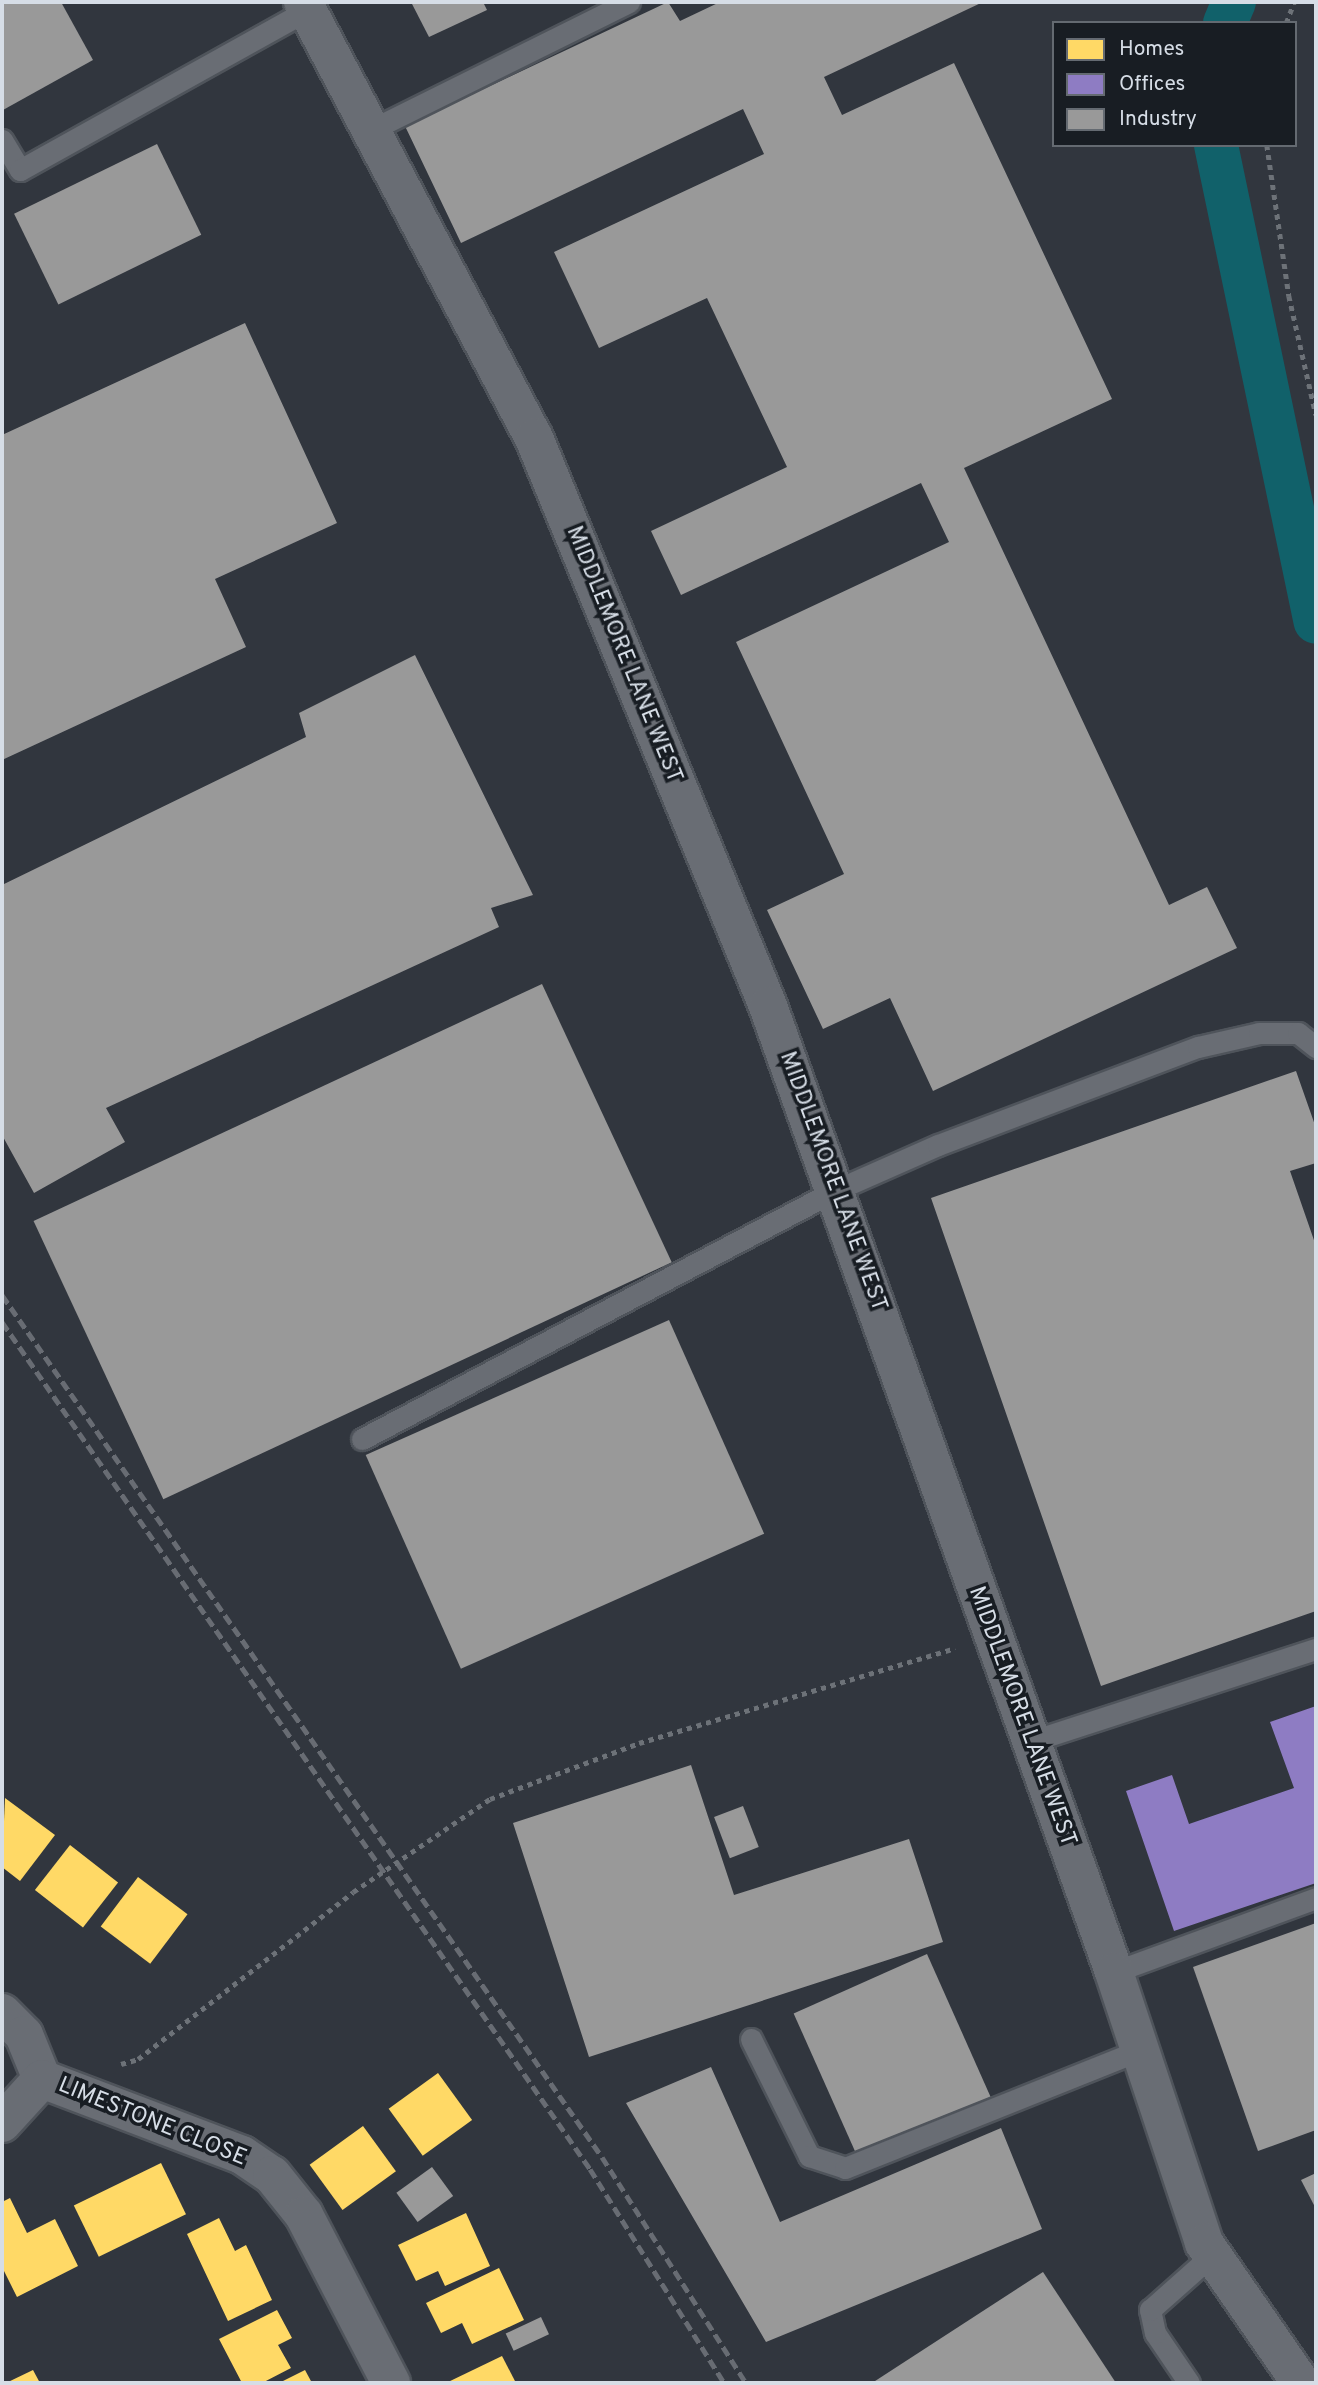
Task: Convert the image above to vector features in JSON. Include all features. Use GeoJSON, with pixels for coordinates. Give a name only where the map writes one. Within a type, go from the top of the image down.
{"type":"FeatureCollection","features":[{"type":"Feature","properties":{"kind":"street","name":"MIDDLEMORE LANE WEST"},"geometry":{"type":"LineString","coordinates":[[305,6],[534,438],[768,1006],[836,1190],[1029,1742],[1114,1972],[1139,2051],[1212,2255],[1301,2383]]}},
{"type":"Feature","properties":{"kind":"street"},"geometry":{"type":"LineString","coordinates":[[2,2013],[24,2035],[41,2079],[2,2123]]}},
{"type":"Feature","properties":{"kind":"street","name":"LIMESTONE CLOSE"},"geometry":{"type":"LineString","coordinates":[[41,2079],[242,2155],[272,2175],[304,2215],[391,2383]]}},
{"type":"Feature","properties":{"kind":"lane"},"geometry":{"type":"LineString","coordinates":[[371,130],[629,2]]}},
{"type":"Feature","properties":{"kind":"lane"},"geometry":{"type":"LineString","coordinates":[[2,140],[20,170],[305,6]]}},
{"type":"Feature","properties":{"kind":"lane"},"geometry":{"type":"LineString","coordinates":[[362,1439],[836,1190],[1199,1047],[1259,1033],[1298,1033],[1316,1047]]}},
{"type":"Feature","properties":{"kind":"lane"},"geometry":{"type":"LineString","coordinates":[[1029,1742],[1316,1649]]}},
{"type":"Feature","properties":{"kind":"lane"},"geometry":{"type":"LineString","coordinates":[[1114,1972],[1316,1898]]}},
{"type":"Feature","properties":{"kind":"lane"},"geometry":{"type":"LineString","coordinates":[[751,2039],[809,2157],[845,2168],[1139,2051]]}},
{"type":"Feature","properties":{"kind":"lane"},"geometry":{"type":"LineString","coordinates":[[1189,2383],[1155,2333],[1150,2311],[1212,2255]]}},
{"type":"Feature","properties":{"kind":"path"},"geometry":{"type":"LineString","coordinates":[[1287,21],[1294,2]]}},
{"type":"Feature","properties":{"kind":"path"},"geometry":{"type":"LineString","coordinates":[[1267,147],[1289,296],[1316,415]]}},
{"type":"Feature","properties":{"kind":"path"},"geometry":{"type":"LineString","coordinates":[[116,2065],[138,2059],[353,1892],[490,1799],[639,1742],[992,1637]]}},
{"type":"Feature","properties":{"kind":"building: Homes"},"geometry":{"type":"Polygon","coordinates":[[[5,1798],[55,1835],[20,1881],[2,1867],[5,1798]]]}},
{"type":"Feature","properties":{"kind":"building: Homes"},"geometry":{"type":"Polygon","coordinates":[[[70,1845],[118,1883],[83,1927],[35,1890],[70,1845]]]}},
{"type":"Feature","properties":{"kind":"building: Homes"},"geometry":{"type":"Polygon","coordinates":[[[138,1877],[188,1914],[150,1964],[101,1927],[138,1877]]]}},
{"type":"Feature","properties":{"kind":"building: Homes"},"geometry":{"type":"Polygon","coordinates":[[[438,2073],[472,2120],[423,2156],[389,2109],[438,2073]]]}},
{"type":"Feature","properties":{"kind":"building: Homes"},"geometry":{"type":"Polygon","coordinates":[[[363,2126],[396,2171],[343,2210],[310,2165],[363,2126]]]}},
{"type":"Feature","properties":{"kind":"building: Homes"},"geometry":{"type":"Polygon","coordinates":[[[161,2163],[186,2214],[99,2257],[74,2206],[161,2163]]]}},
{"type":"Feature","properties":{"kind":"building: Homes"},"geometry":{"type":"Polygon","coordinates":[[[10,2198],[27,2233],[55,2219],[78,2266],[17,2297],[2,2267],[2,2202],[10,2198]]]}},
{"type":"Feature","properties":{"kind":"building: Homes"},"geometry":{"type":"Polygon","coordinates":[[[466,2213],[490,2266],[445,2286],[438,2271],[416,2281],[398,2245],[466,2213]]]}},
{"type":"Feature","properties":{"kind":"building: Homes"},"geometry":{"type":"Polygon","coordinates":[[[219,2218],[235,2251],[246,2245],[272,2300],[228,2321],[187,2234],[219,2218]]]}},
{"type":"Feature","properties":{"kind":"building: Homes"},"geometry":{"type":"Polygon","coordinates":[[[499,2268],[524,2320],[472,2344],[462,2323],[441,2333],[426,2303],[499,2268]]]}},
{"type":"Feature","properties":{"kind":"building: Homes"},"geometry":{"type":"Polygon","coordinates":[[[277,2310],[292,2338],[278,2345],[291,2368],[262,2383],[242,2383],[219,2339],[277,2310]]]}},
{"type":"Feature","properties":{"kind":"building: Homes"},"geometry":{"type":"Polygon","coordinates":[[[502,2356],[516,2383],[446,2383],[502,2356]]]}},
{"type":"Feature","properties":{"kind":"building: Homes"},"geometry":{"type":"Polygon","coordinates":[[[33,2370],[40,2383],[6,2383],[33,2370]]]}},
{"type":"Feature","properties":{"kind":"building: Homes"},"geometry":{"type":"Polygon","coordinates":[[[305,2370],[312,2383],[279,2383],[305,2370]]]}},
{"type":"Feature","properties":{"kind":"building: Offices"},"geometry":{"type":"Polygon","coordinates":[[[1316,1706],[1316,1883],[1174,1931],[1126,1791],[1172,1775],[1189,1824],[1294,1788],[1270,1722],[1316,1706]]]}},
{"type":"Feature","properties":{"kind":"building: Industry"},"geometry":{"type":"Polygon","coordinates":[[[2,2],[61,2],[93,60],[3,110],[2,2]]]}},
{"type":"Feature","properties":{"kind":"building: Industry"},"geometry":{"type":"Polygon","coordinates":[[[411,2],[483,2],[487,10],[429,37],[411,2]]]}},
{"type":"Feature","properties":{"kind":"building: Industry"},"geometry":{"type":"Polygon","coordinates":[[[668,2],[680,21],[720,2],[983,2],[824,77],[842,115],[954,63],[1112,399],[964,468],[1169,905],[1207,887],[1237,948],[933,1091],[890,998],[823,1029],[767,910],[844,874],[736,642],[949,542],[921,483],[681,595],[651,531],[787,467],[707,298],[599,348],[554,252],[764,154],[743,109],[461,243],[405,126],[668,2]]]}},
{"type":"Feature","properties":{"kind":"building: Industry"},"geometry":{"type":"Polygon","coordinates":[[[157,144],[201,235],[58,304],[14,214],[157,144]]]}},
{"type":"Feature","properties":{"kind":"building: Industry"},"geometry":{"type":"Polygon","coordinates":[[[245,323],[337,523],[215,579],[246,647],[2,760],[2,435],[245,323]]]}},
{"type":"Feature","properties":{"kind":"building: Industry"},"geometry":{"type":"Polygon","coordinates":[[[415,655],[533,895],[491,908],[499,927],[106,1108],[125,1142],[34,1193],[2,1135],[2,885],[306,737],[299,713],[415,655]]]}},
{"type":"Feature","properties":{"kind":"building: Industry"},"geometry":{"type":"Polygon","coordinates":[[[542,984],[672,1262],[163,1499],[34,1221],[542,984]]]}},
{"type":"Feature","properties":{"kind":"building: Industry"},"geometry":{"type":"Polygon","coordinates":[[[1296,1071],[1316,1128],[1316,1163],[1290,1171],[1316,1246],[1316,1611],[1101,1686],[931,1198],[1296,1071]]]}},
{"type":"Feature","properties":{"kind":"building: Industry"},"geometry":{"type":"Polygon","coordinates":[[[669,1320],[764,1534],[461,1669],[366,1455],[669,1320]]]}},
{"type":"Feature","properties":{"kind":"building: Industry"},"geometry":{"type":"Polygon","coordinates":[[[691,1765],[734,1895],[909,1839],[943,1942],[589,2057],[513,1823],[691,1765]]]}},
{"type":"Feature","properties":{"kind":"building: Industry"},"geometry":{"type":"Polygon","coordinates":[[[743,1806],[759,1847],[730,1858],[714,1817],[743,1806]]]}},
{"type":"Feature","properties":{"kind":"building: Industry"},"geometry":{"type":"Polygon","coordinates":[[[1316,1923],[1316,2130],[1258,2151],[1193,1967],[1316,1923]]]}},
{"type":"Feature","properties":{"kind":"building: Industry"},"geometry":{"type":"Polygon","coordinates":[[[927,1954],[992,2100],[859,2160],[794,2013],[927,1954]]]}},
{"type":"Feature","properties":{"kind":"building: Industry"},"geometry":{"type":"Polygon","coordinates":[[[711,2067],[780,2222],[1001,2128],[1042,2229],[766,2342],[626,2103],[711,2067]]]}},
{"type":"Feature","properties":{"kind":"building: Industry"},"geometry":{"type":"Polygon","coordinates":[[[432,2167],[453,2196],[418,2222],[396,2193],[432,2167]]]}},
{"type":"Feature","properties":{"kind":"building: Industry"},"geometry":{"type":"Polygon","coordinates":[[[1316,2173],[1316,2209],[1301,2180],[1316,2173]]]}},
{"type":"Feature","properties":{"kind":"building: Industry"},"geometry":{"type":"Polygon","coordinates":[[[1043,2272],[1116,2383],[872,2383],[1043,2272]]]}},
{"type":"Feature","properties":{"kind":"building: Industry"},"geometry":{"type":"Polygon","coordinates":[[[541,2317],[549,2334],[514,2351],[506,2333],[541,2317]]]}},
{"type":"Feature","properties":{"kind":"waterway"},"geometry":{"type":"LineString","coordinates":[[1226,21],[1234,2]]}},
{"type":"Feature","properties":{"kind":"waterway"},"geometry":{"type":"LineString","coordinates":[[1216,147],[1316,622]]}},
{"type":"Feature","properties":{"kind":"railway"},"geometry":{"type":"LineString","coordinates":[[2,1295],[602,2157],[746,2383]]}},
{"type":"Feature","properties":{"kind":"railway"},"geometry":{"type":"LineString","coordinates":[[2,1322],[590,2169],[724,2383]]}}]}
